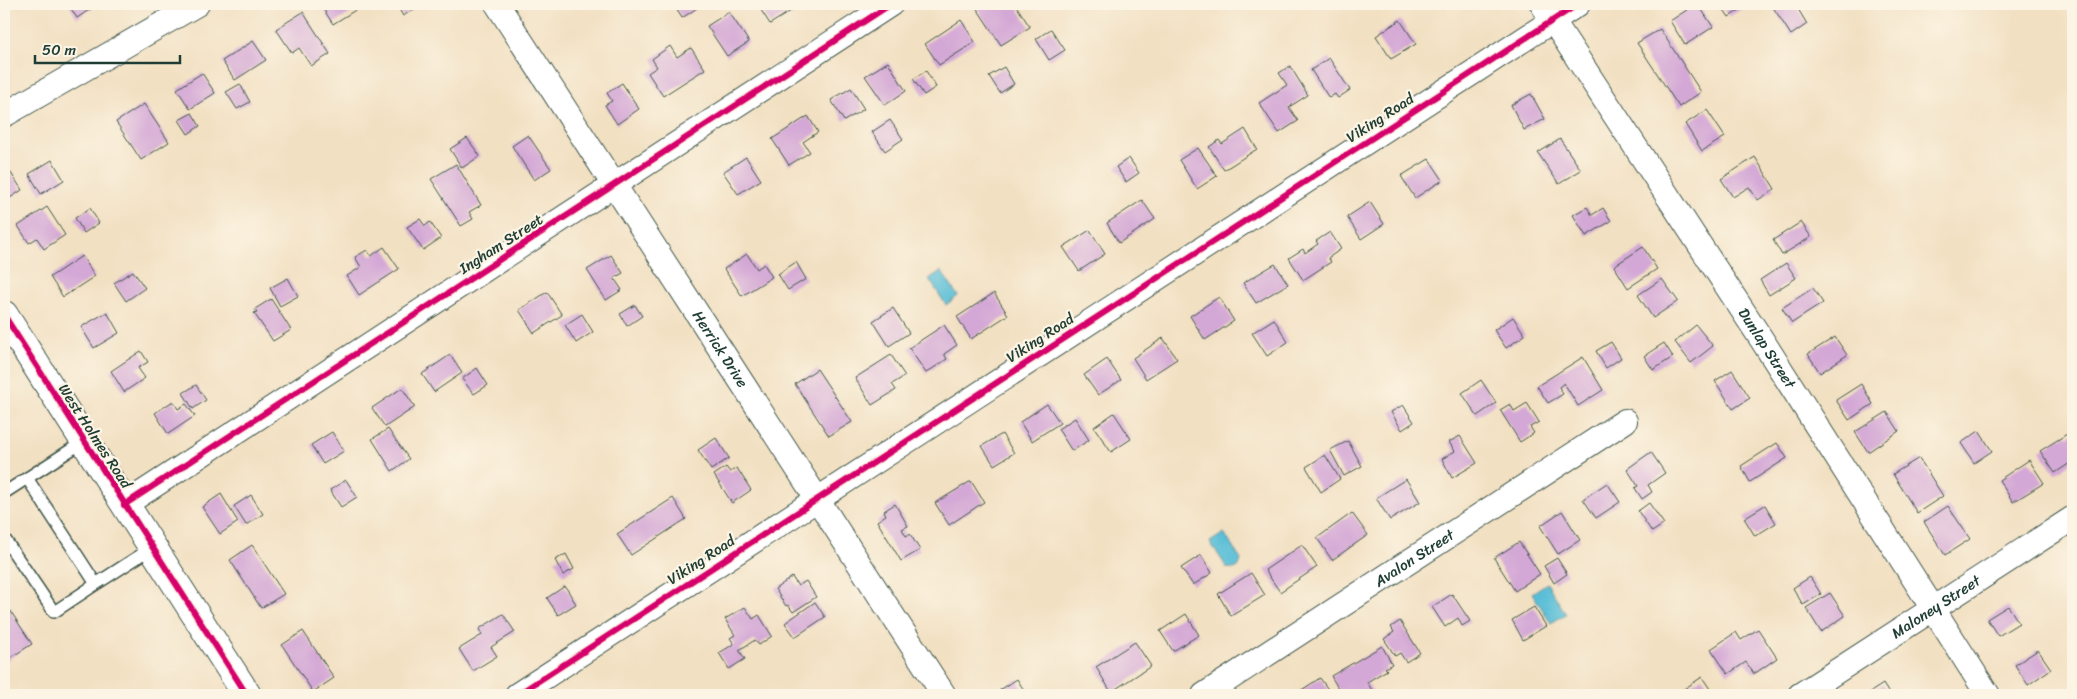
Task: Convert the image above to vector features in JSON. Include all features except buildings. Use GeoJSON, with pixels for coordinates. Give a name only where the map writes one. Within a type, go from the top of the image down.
{"type":"FeatureCollection","features":[{"type":"Feature","properties":{"kind":"street"},"geometry":{"type":"LineString","coordinates":[[4,116],[197,4]]}},
{"type":"Feature","properties":{"kind":"street","name":"Herrick Drive"},"geometry":{"type":"LineString","coordinates":[[496,4],[944,695]]}},
{"type":"Feature","properties":{"kind":"street","name":"Ingham Street"},"geometry":{"type":"LineString","coordinates":[[124,505],[890,4]]}},
{"type":"Feature","properties":{"kind":"street","name":"Viking Road"},"geometry":{"type":"LineString","coordinates":[[517,695],[816,499],[1547,12],[1578,4]]}},
{"type":"Feature","properties":{"kind":"street","name":"Dunlap Street"},"geometry":{"type":"LineString","coordinates":[[1547,12],[1762,340],[1932,610],[1988,695]]}},
{"type":"Feature","properties":{"kind":"street","name":"West Holmes Road"},"geometry":{"type":"LineString","coordinates":[[4,315],[83,442],[247,695]]}},
{"type":"Feature","properties":{"kind":"street","name":"Avalon Street"},"geometry":{"type":"LineString","coordinates":[[1204,695],[1625,421]]}},
{"type":"Feature","properties":{"kind":"street","name":"Maloney Street"},"geometry":{"type":"LineString","coordinates":[[1800,695],[2073,518]]}},
{"type":"Feature","properties":{"kind":"lane"},"geometry":{"type":"LineString","coordinates":[[4,492],[83,442]]}},
{"type":"Feature","properties":{"kind":"lane"},"geometry":{"type":"LineString","coordinates":[[27,478],[96,584]]}},
{"type":"Feature","properties":{"kind":"lane"},"geometry":{"type":"LineString","coordinates":[[4,538],[54,612],[152,548]]}},
{"type":"Feature","properties":{"kind":"water"},"geometry":{"type":"Polygon","coordinates":[[[941,271],[958,296],[946,305],[929,279],[941,271]]]}},
{"type":"Feature","properties":{"kind":"water"},"geometry":{"type":"Polygon","coordinates":[[[1224,533],[1241,560],[1239,566],[1234,569],[1227,568],[1210,542],[1224,533]]]}},
{"type":"Feature","properties":{"kind":"water"},"geometry":{"type":"Polygon","coordinates":[[[1547,583],[1566,614],[1551,623],[1532,593],[1547,583]]]}},
{"type":"Feature","properties":{"kind":"cycle path"},"geometry":{"type":"LineString","coordinates":[[124,505],[891,4]]}},
{"type":"Feature","properties":{"kind":"cycle path"},"geometry":{"type":"LineString","coordinates":[[517,695],[1578,4]]}},
{"type":"Feature","properties":{"kind":"cycle path"},"geometry":{"type":"LineString","coordinates":[[4,315],[247,695]]}}]}
